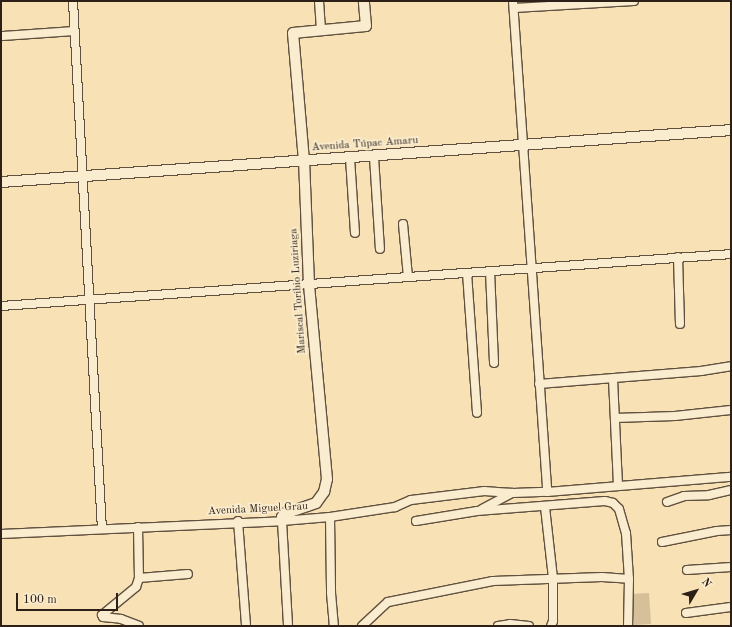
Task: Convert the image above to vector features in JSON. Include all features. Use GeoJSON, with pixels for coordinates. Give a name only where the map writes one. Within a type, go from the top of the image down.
{"type":"FeatureCollection","features":[{"type":"Feature","properties":{"kind":"street"},"geometry":{"type":"LineString","coordinates":[[73,1],[81,177],[102,529]]}},
{"type":"Feature","properties":{"kind":"street"},"geometry":{"type":"LineString","coordinates":[[319,1],[321,31],[366,26],[364,1]]}},
{"type":"Feature","properties":{"kind":"street"},"geometry":{"type":"LineString","coordinates":[[548,492],[539,384],[514,5],[634,1]]}},
{"type":"Feature","properties":{"kind":"street","name":"Mariscal Toribio Luziriaga"},"geometry":{"type":"LineString","coordinates":[[282,521],[282,516],[284,514],[316,503],[324,492],[327,479],[309,284],[304,162],[293,33],[321,31]]}},
{"type":"Feature","properties":{"kind":"street"},"geometry":{"type":"LineString","coordinates":[[1,36],[74,32]]}},
{"type":"Feature","properties":{"kind":"street","name":"Avenida Túpac Amaru"},"geometry":{"type":"LineString","coordinates":[[1,182],[304,162],[731,130]]}},
{"type":"Feature","properties":{"kind":"street"},"geometry":{"type":"LineString","coordinates":[[374,157],[380,249]]}},
{"type":"Feature","properties":{"kind":"street"},"geometry":{"type":"LineString","coordinates":[[350,158],[355,233]]}},
{"type":"Feature","properties":{"kind":"street"},"geometry":{"type":"LineString","coordinates":[[403,224],[408,277]]}},
{"type":"Feature","properties":{"kind":"street"},"geometry":{"type":"LineString","coordinates":[[1,306],[731,254]]}},
{"type":"Feature","properties":{"kind":"street"},"geometry":{"type":"LineString","coordinates":[[678,258],[680,324]]}},
{"type":"Feature","properties":{"kind":"street"},"geometry":{"type":"LineString","coordinates":[[490,271],[494,363]]}},
{"type":"Feature","properties":{"kind":"street"},"geometry":{"type":"LineString","coordinates":[[467,273],[477,413]]}},
{"type":"Feature","properties":{"kind":"street"},"geometry":{"type":"LineString","coordinates":[[539,384],[701,371],[731,366]]}},
{"type":"Feature","properties":{"kind":"street"},"geometry":{"type":"LineString","coordinates":[[613,378],[618,486]]}},
{"type":"Feature","properties":{"kind":"street"},"geometry":{"type":"LineString","coordinates":[[615,418],[675,416],[731,410]]}},
{"type":"Feature","properties":{"kind":"street","name":"Avenida Miguel Grau"},"geometry":{"type":"LineString","coordinates":[[1,534],[238,521],[282,521],[330,517],[395,507],[411,500],[484,491],[513,493],[548,492],[731,478]]}},
{"type":"Feature","properties":{"kind":"street"},"geometry":{"type":"LineString","coordinates":[[667,502],[684,496],[708,495],[731,490]]}},
{"type":"Feature","properties":{"kind":"street"},"geometry":{"type":"LineString","coordinates":[[477,511],[513,493]]}},
{"type":"Feature","properties":{"kind":"street"},"geometry":{"type":"LineString","coordinates":[[416,521],[477,511],[545,507],[605,501],[613,503],[619,509],[626,533],[629,579],[628,626]]}},
{"type":"Feature","properties":{"kind":"street"},"geometry":{"type":"LineString","coordinates":[[545,507],[553,578],[553,621],[551,626]]}},
{"type":"Feature","properties":{"kind":"street"},"geometry":{"type":"LineString","coordinates":[[330,517],[331,593],[334,626]]}},
{"type":"Feature","properties":{"kind":"street"},"geometry":{"type":"LineString","coordinates":[[238,521],[246,626]]}},
{"type":"Feature","properties":{"kind":"street"},"geometry":{"type":"LineString","coordinates":[[282,521],[288,626]]}},
{"type":"Feature","properties":{"kind":"street"},"geometry":{"type":"LineString","coordinates":[[138,527],[139,578],[136,588],[102,615],[103,617],[121,619],[139,626]]}},
{"type":"Feature","properties":{"kind":"street"},"geometry":{"type":"LineString","coordinates":[[662,542],[717,531],[731,530]]}},
{"type":"Feature","properties":{"kind":"street"},"geometry":{"type":"LineString","coordinates":[[686,570],[731,567]]}},
{"type":"Feature","properties":{"kind":"street"},"geometry":{"type":"LineString","coordinates":[[139,578],[188,574]]}},
{"type":"Feature","properties":{"kind":"street"},"geometry":{"type":"LineString","coordinates":[[362,626],[388,602],[493,581],[602,577],[629,579]]}},
{"type":"Feature","properties":{"kind":"street"},"geometry":{"type":"LineString","coordinates":[[686,613],[731,608]]}},
{"type":"Feature","properties":{"kind":"street"},"geometry":{"type":"LineString","coordinates":[[498,626],[510,624],[529,626]]}},
{"type":"Feature","properties":{"kind":"shaded area"},"geometry":{"type":"Polygon","coordinates":[[[649,593],[651,624],[633,625],[631,594],[649,593]]]}}]}
